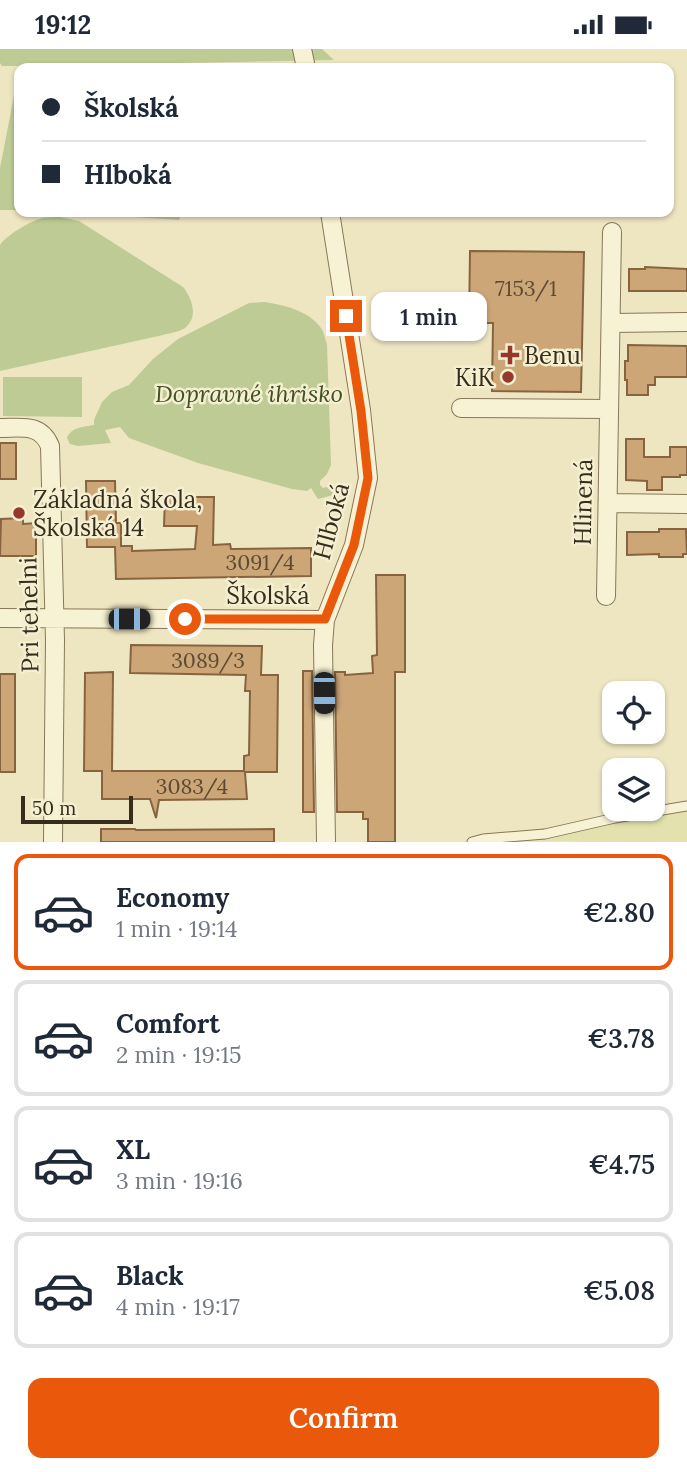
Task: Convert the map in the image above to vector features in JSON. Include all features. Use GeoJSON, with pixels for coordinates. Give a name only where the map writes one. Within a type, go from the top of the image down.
{"type":"FeatureCollection","features":[{"type":"Feature","properties":{"kind":"street","name":"Hlboká"},"geometry":{"type":"LineString","coordinates":[[326,842],[323,645],[325,619],[354,545],[368,478],[361,411],[331,217]]}},
{"type":"Feature","properties":{"kind":"street","name":"Hlinená"},"geometry":{"type":"LineString","coordinates":[[606,596],[612,232]]}},
{"type":"Feature","properties":{"kind":"street"},"geometry":{"type":"LineString","coordinates":[[612,323],[687,322]]}},
{"type":"Feature","properties":{"kind":"street"},"geometry":{"type":"LineString","coordinates":[[461,408],[609,409]]}},
{"type":"Feature","properties":{"kind":"street","name":"Pri tehelni"},"geometry":{"type":"LineString","coordinates":[[0,428],[34,428],[46,437],[50,446],[55,654],[53,842]]}},
{"type":"Feature","properties":{"kind":"street"},"geometry":{"type":"LineString","coordinates":[[608,503],[687,504]]}},
{"type":"Feature","properties":{"kind":"street","name":"Školská"},"geometry":{"type":"LineString","coordinates":[[0,618],[325,619]]}},
{"type":"Feature","properties":{"kind":"lane"},"geometry":{"type":"LineString","coordinates":[[472,842],[545,834],[615,818],[687,806]]}},
{"type":"Feature","properties":{"kind":"green space"},"geometry":{"type":"Polygon","coordinates":[[[0,49],[322,49],[334,60],[14,63],[14,66],[2,66],[0,49]]]}},
{"type":"Feature","properties":{"kind":"green space"},"geometry":{"type":"Polygon","coordinates":[[[14,96],[14,210],[0,210],[0,168],[14,96]]]}},
{"type":"Feature","properties":{"kind":"green space"},"geometry":{"type":"Polygon","coordinates":[[[60,217],[79,221],[183,287],[193,307],[189,324],[174,332],[0,371],[0,245],[13,233],[32,222],[60,217]]]}},
{"type":"Feature","properties":{"kind":"green space"},"geometry":{"type":"Polygon","coordinates":[[[134,217],[180,217],[179,220],[134,217]]]}},
{"type":"Feature","properties":{"kind":"green space","name":"Dopravné ihrisko"},"geometry":{"type":"Polygon","coordinates":[[[264,302],[303,313],[323,331],[327,344],[331,465],[320,485],[323,488],[342,483],[345,492],[318,499],[311,488],[307,491],[292,489],[198,463],[129,438],[120,427],[105,430],[111,443],[78,446],[70,444],[67,438],[69,434],[78,428],[94,425],[102,402],[112,392],[129,385],[153,359],[178,339],[249,303],[264,302]]]}},
{"type":"Feature","properties":{"kind":"green space"},"geometry":{"type":"Polygon","coordinates":[[[3,377],[82,377],[82,417],[3,416],[3,377]]]}},
{"type":"Feature","properties":{"kind":"green space"},"geometry":{"type":"Polygon","coordinates":[[[687,802],[687,842],[467,841],[602,817],[602,821],[665,821],[665,806],[687,802]]]}},
{"type":"Feature","properties":{"kind":"building"},"geometry":{"type":"Polygon","coordinates":[[[470,251],[584,252],[581,392],[492,391],[493,323],[469,323],[470,251]]]}},
{"type":"Feature","properties":{"kind":"building"},"geometry":{"type":"Polygon","coordinates":[[[629,269],[687,269],[687,291],[629,291],[629,269]]]}},
{"type":"Feature","properties":{"kind":"building"},"geometry":{"type":"Polygon","coordinates":[[[628,345],[687,346],[687,377],[655,377],[655,385],[648,385],[648,395],[627,395],[625,361],[628,361],[628,345]]]}},
{"type":"Feature","properties":{"kind":"building"},"geometry":{"type":"Polygon","coordinates":[[[626,439],[644,439],[644,457],[670,457],[670,447],[687,447],[687,475],[662,477],[662,490],[647,490],[647,481],[626,480],[626,439]]]}},
{"type":"Feature","properties":{"kind":"building"},"geometry":{"type":"Polygon","coordinates":[[[0,443],[16,443],[16,479],[0,479],[0,443]]]}},
{"type":"Feature","properties":{"kind":"building"},"geometry":{"type":"Polygon","coordinates":[[[86,481],[115,481],[116,523],[121,523],[121,546],[132,546],[132,551],[195,549],[197,526],[164,526],[165,497],[214,497],[213,545],[230,544],[231,549],[311,548],[311,576],[116,579],[115,547],[87,547],[86,481]]]}},
{"type":"Feature","properties":{"kind":"building"},"geometry":{"type":"Polygon","coordinates":[[[23,518],[23,524],[36,523],[36,556],[0,556],[1,519],[23,518]]]}},
{"type":"Feature","properties":{"kind":"building"},"geometry":{"type":"Polygon","coordinates":[[[659,529],[686,529],[687,554],[683,554],[683,557],[659,557],[659,554],[627,555],[627,532],[659,532],[659,529]]]}},
{"type":"Feature","properties":{"kind":"building"},"geometry":{"type":"Polygon","coordinates":[[[376,575],[405,575],[405,672],[395,672],[395,842],[368,842],[368,819],[363,819],[363,812],[337,812],[335,672],[345,672],[345,675],[373,673],[372,656],[377,655],[376,575]]]}},
{"type":"Feature","properties":{"kind":"building"},"geometry":{"type":"Polygon","coordinates":[[[131,645],[262,646],[261,675],[278,675],[277,772],[245,772],[247,799],[159,800],[156,818],[150,799],[102,799],[102,771],[84,771],[85,673],[113,672],[112,771],[244,771],[244,756],[249,755],[250,691],[245,691],[246,675],[130,673],[131,645]]]}},
{"type":"Feature","properties":{"kind":"building"},"geometry":{"type":"Polygon","coordinates":[[[303,671],[312,671],[314,812],[303,812],[303,671]]]}},
{"type":"Feature","properties":{"kind":"building"},"geometry":{"type":"Polygon","coordinates":[[[0,674],[15,674],[15,772],[0,772],[0,674]]]}},
{"type":"Feature","properties":{"kind":"building"},"geometry":{"type":"Polygon","coordinates":[[[101,829],[274,829],[274,842],[101,842],[101,829]]]}},
{"type":"Feature","properties":{"kind":"place","name":"Benu"},"geometry":{"type":"Point","coordinates":[510,355]}},
{"type":"Feature","properties":{"kind":"place","name":"KiK"},"geometry":{"type":"Point","coordinates":[508,377]}},
{"type":"Feature","properties":{"kind":"place","name":"Základná škola, Školská 14"},"geometry":{"type":"Point","coordinates":[19,513]}},
{"type":"Feature","properties":{"kind":"route"},"geometry":{"type":"LineString","coordinates":[[185,619],[325,619],[354,545],[368,478],[346,316]]}}]}
